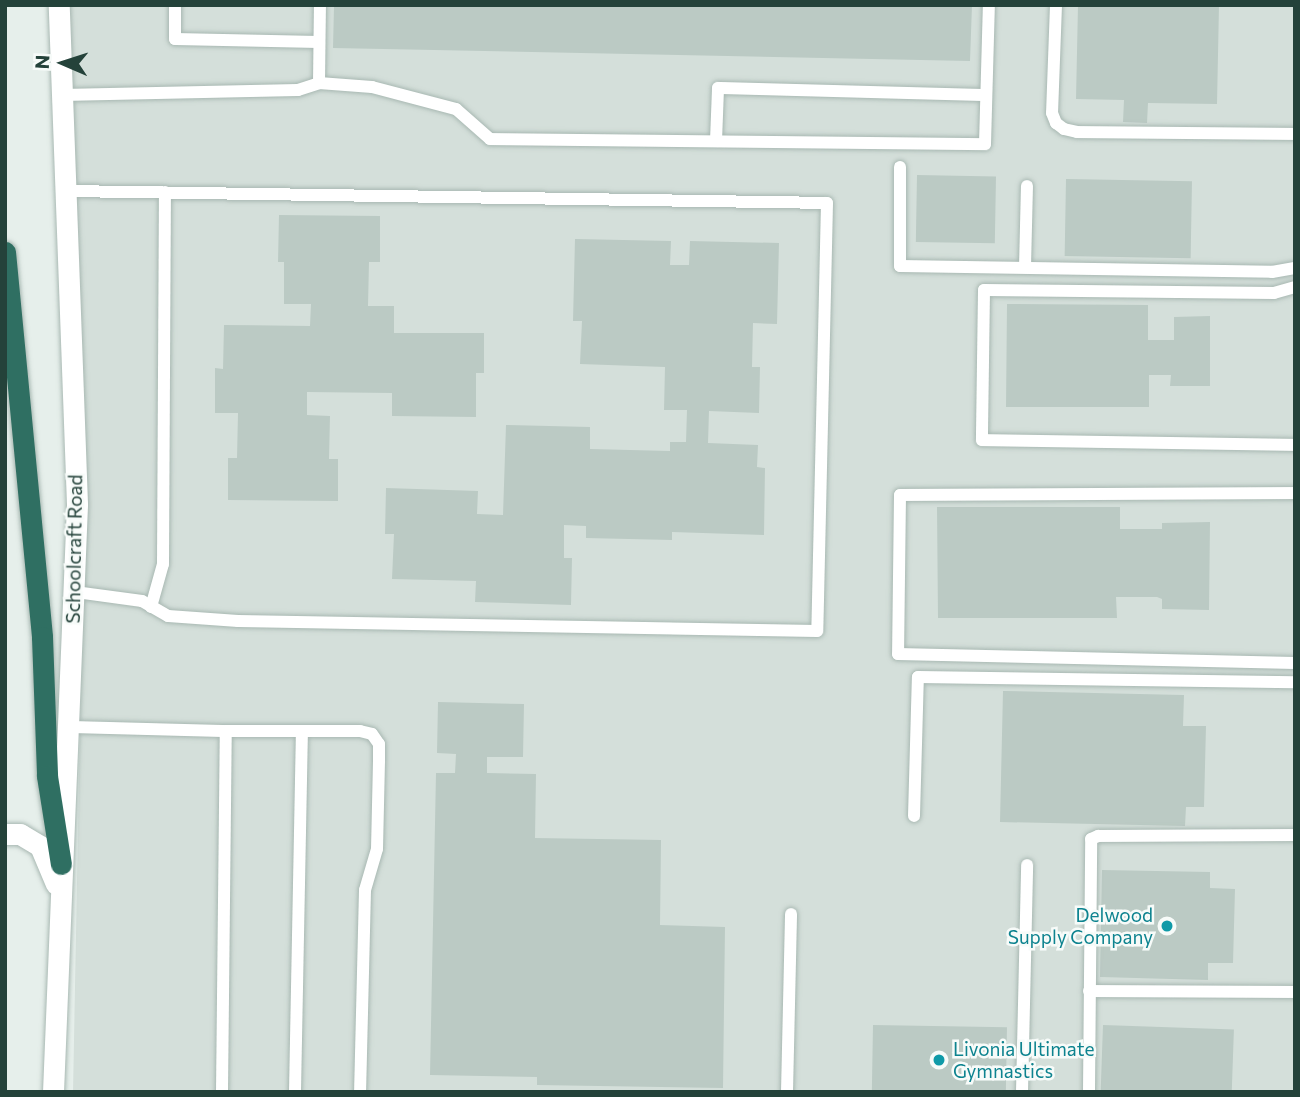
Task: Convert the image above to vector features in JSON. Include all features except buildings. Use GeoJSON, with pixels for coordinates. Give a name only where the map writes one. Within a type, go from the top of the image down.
{"type":"FeatureCollection","features":[{"type":"Feature","properties":{"kind":"highway"},"geometry":{"type":"LineString","coordinates":[[5,252],[42,637],[47,776],[61,864]]}},
{"type":"Feature","properties":{"kind":"main road","name":"Schoolcraft Road"},"geometry":{"type":"LineString","coordinates":[[53,1092],[77,504],[59,5]]}},
{"type":"Feature","properties":{"kind":"main road"},"geometry":{"type":"LineString","coordinates":[[5,834],[20,834],[40,846],[60,896]]}},
{"type":"Feature","properties":{"kind":"lane"},"geometry":{"type":"LineString","coordinates":[[176,5],[175,39],[319,42]]}},
{"type":"Feature","properties":{"kind":"lane"},"geometry":{"type":"LineString","coordinates":[[319,83],[320,5]]}},
{"type":"Feature","properties":{"kind":"lane"},"geometry":{"type":"LineString","coordinates":[[62,95],[298,90],[319,83],[372,87],[456,109],[489,139],[985,144],[989,5]]}},
{"type":"Feature","properties":{"kind":"lane"},"geometry":{"type":"LineString","coordinates":[[1056,5],[1052,113],[1056,123],[1064,129],[1077,132],[1295,134]]}},
{"type":"Feature","properties":{"kind":"lane"},"geometry":{"type":"LineString","coordinates":[[716,141],[718,88],[986,95]]}},
{"type":"Feature","properties":{"kind":"lane"},"geometry":{"type":"LineString","coordinates":[[900,167],[900,265],[1272,272],[1295,268]]}},
{"type":"Feature","properties":{"kind":"lane"},"geometry":{"type":"LineString","coordinates":[[1025,267],[1027,186]]}},
{"type":"Feature","properties":{"kind":"lane"},"geometry":{"type":"LineString","coordinates":[[66,191],[827,203],[817,631],[238,621],[168,617],[142,601],[75,592]]}},
{"type":"Feature","properties":{"kind":"lane"},"geometry":{"type":"LineString","coordinates":[[152,607],[163,564],[165,192]]}},
{"type":"Feature","properties":{"kind":"lane"},"geometry":{"type":"LineString","coordinates":[[1295,287],[1274,293],[984,290],[982,440],[1295,445]]}},
{"type":"Feature","properties":{"kind":"lane"},"geometry":{"type":"LineString","coordinates":[[1295,493],[900,495],[898,653],[1295,663]]}},
{"type":"Feature","properties":{"kind":"lane"},"geometry":{"type":"LineString","coordinates":[[914,817],[918,677],[1295,682]]}},
{"type":"Feature","properties":{"kind":"lane"},"geometry":{"type":"LineString","coordinates":[[68,727],[360,731],[372,734],[379,744],[377,849],[365,890],[360,1092]]}},
{"type":"Feature","properties":{"kind":"lane"},"geometry":{"type":"LineString","coordinates":[[222,1092],[226,731]]}},
{"type":"Feature","properties":{"kind":"lane"},"geometry":{"type":"LineString","coordinates":[[295,1092],[302,731]]}},
{"type":"Feature","properties":{"kind":"lane"},"geometry":{"type":"LineString","coordinates":[[1089,1092],[1091,839],[1098,836],[1295,835]]}},
{"type":"Feature","properties":{"kind":"lane"},"geometry":{"type":"LineString","coordinates":[[1022,1092],[1027,865]]}},
{"type":"Feature","properties":{"kind":"lane"},"geometry":{"type":"LineString","coordinates":[[787,1092],[792,914]]}},
{"type":"Feature","properties":{"kind":"lane"},"geometry":{"type":"LineString","coordinates":[[1089,991],[1295,992]]}},
{"type":"Feature","properties":{"kind":"shaded area"},"geometry":{"type":"Polygon","coordinates":[[[69,5],[1295,5],[1295,1092],[73,1092],[85,463],[69,5]]]}},
{"type":"Feature","properties":{"kind":"place","name":"Delwood Supply Company"},"geometry":{"type":"Point","coordinates":[1167,926]}},
{"type":"Feature","properties":{"kind":"place","name":"Livonia Ultimate Gymnastics"},"geometry":{"type":"Point","coordinates":[939,1060]}}]}
